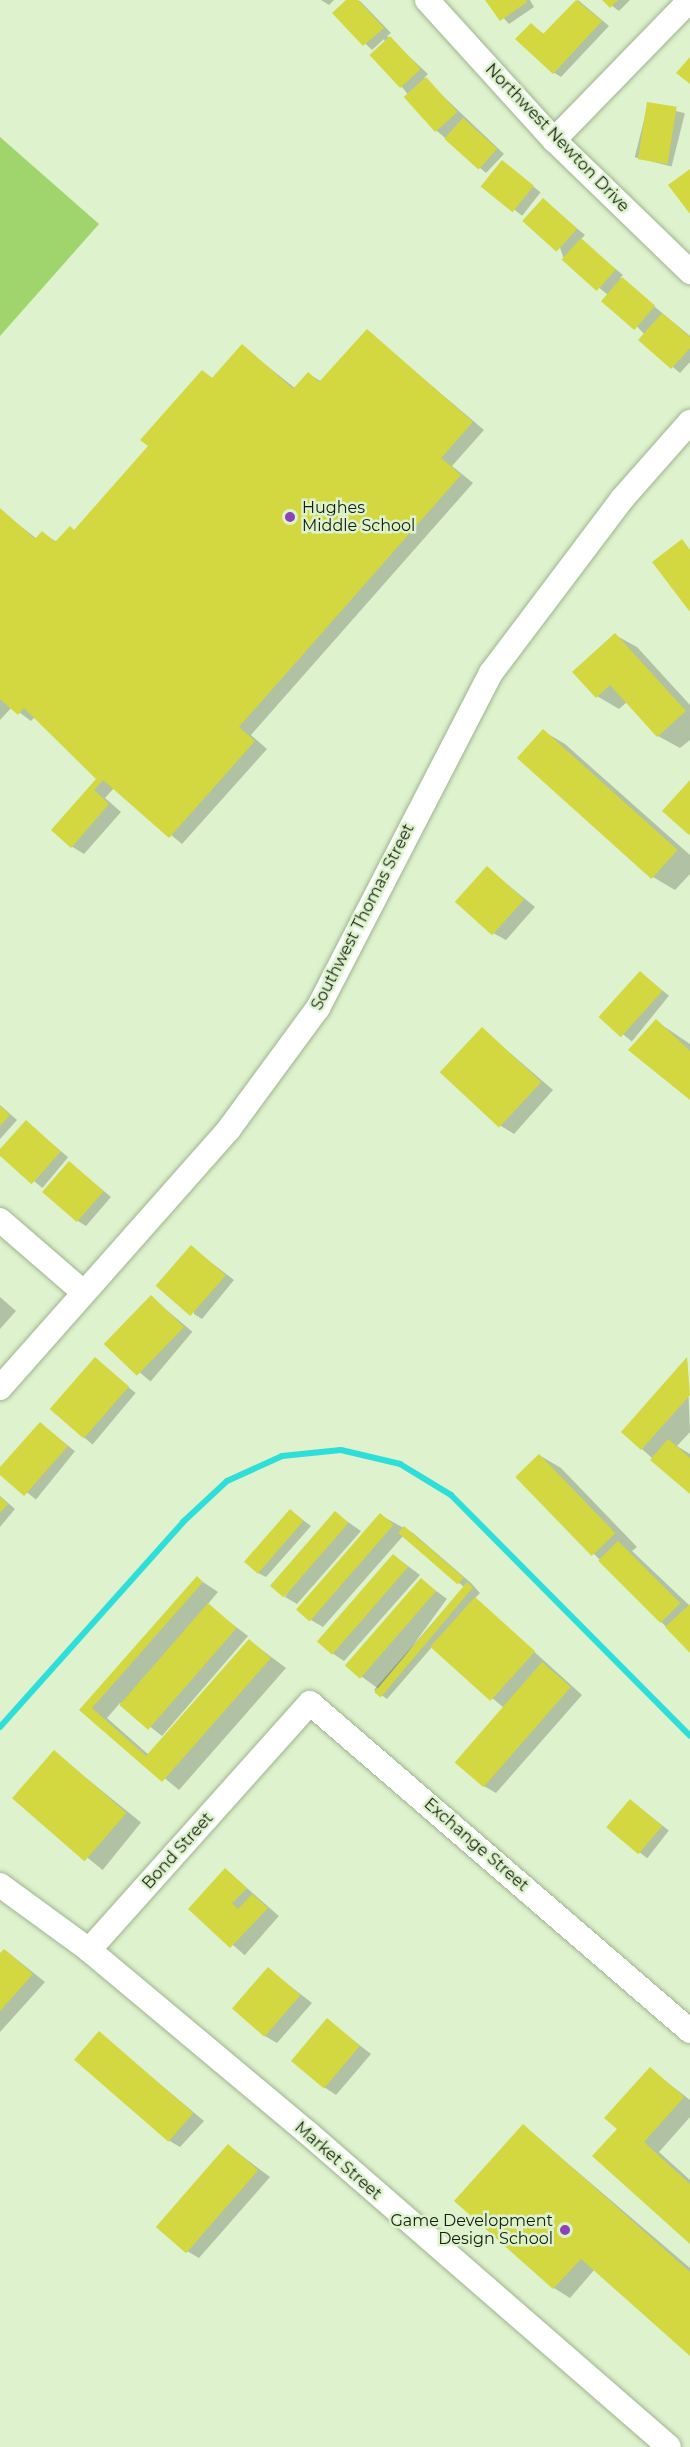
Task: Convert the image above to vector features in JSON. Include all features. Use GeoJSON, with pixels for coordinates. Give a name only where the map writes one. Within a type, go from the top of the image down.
{"type":"FeatureCollection","features":[{"type":"Feature","properties":{"kind":"street","name":"Northwest Newton Drive"},"geometry":{"type":"LineString","coordinates":[[427,0],[554,140],[690,272]]}},
{"type":"Feature","properties":{"kind":"street"},"geometry":{"type":"LineString","coordinates":[[554,140],[690,0]]}},
{"type":"Feature","properties":{"kind":"street","name":"Southwest Thomas Street"},"geometry":{"type":"LineString","coordinates":[[0,1388],[229,1129],[318,1008],[490,673],[622,499],[690,422]]}},
{"type":"Feature","properties":{"kind":"street"},"geometry":{"type":"LineString","coordinates":[[0,1220],[83,1292]]}},
{"type":"Feature","properties":{"kind":"street","name":"Exchange Street"},"geometry":{"type":"LineString","coordinates":[[267,1753],[310,1703],[690,2031]]}},
{"type":"Feature","properties":{"kind":"street","name":"Bond Street"},"geometry":{"type":"LineString","coordinates":[[89,1950],[267,1753]]}},
{"type":"Feature","properties":{"kind":"street","name":"Market Street"},"geometry":{"type":"LineString","coordinates":[[0,1885],[89,1950],[669,2447]]}},
{"type":"Feature","properties":{"kind":"green space"},"geometry":{"type":"Polygon","coordinates":[[[0,137],[99,224],[0,336],[0,137]]]}},
{"type":"Feature","properties":{"kind":"building"},"geometry":{"type":"Polygon","coordinates":[[[346,0],[358,0],[384,28],[363,46],[332,13],[346,0]]]}},
{"type":"Feature","properties":{"kind":"building"},"geometry":{"type":"Polygon","coordinates":[[[485,0],[526,0],[527,2],[500,21],[485,0]]]}},
{"type":"Feature","properties":{"kind":"building"},"geometry":{"type":"Polygon","coordinates":[[[576,0],[602,21],[553,74],[515,39],[531,23],[543,34],[576,0]]]}},
{"type":"Feature","properties":{"kind":"building"},"geometry":{"type":"Polygon","coordinates":[[[602,0],[618,0],[610,8],[602,0]]]}},
{"type":"Feature","properties":{"kind":"building"},"geometry":{"type":"Polygon","coordinates":[[[390,36],[421,69],[400,88],[370,55],[390,36]]]}},
{"type":"Feature","properties":{"kind":"building"},"geometry":{"type":"Polygon","coordinates":[[[690,57],[690,84],[676,73],[690,57]]]}},
{"type":"Feature","properties":{"kind":"building"},"geometry":{"type":"Polygon","coordinates":[[[426,77],[457,112],[435,132],[404,97],[426,77]]]}},
{"type":"Feature","properties":{"kind":"building"},"geometry":{"type":"Polygon","coordinates":[[[647,102],[677,107],[668,164],[638,159],[647,102]]]}},
{"type":"Feature","properties":{"kind":"building"},"geometry":{"type":"Polygon","coordinates":[[[463,118],[497,149],[478,170],[444,139],[463,118]]]}},
{"type":"Feature","properties":{"kind":"building"},"geometry":{"type":"Polygon","coordinates":[[[502,160],[534,186],[512,212],[481,186],[502,160]]]}},
{"type":"Feature","properties":{"kind":"building"},"geometry":{"type":"Polygon","coordinates":[[[690,169],[690,214],[668,185],[690,169]]]}},
{"type":"Feature","properties":{"kind":"building"},"geometry":{"type":"Polygon","coordinates":[[[543,198],[577,229],[556,252],[522,221],[543,198]]]}},
{"type":"Feature","properties":{"kind":"building"},"geometry":{"type":"Polygon","coordinates":[[[581,238],[616,269],[597,291],[562,260],[581,238]]]}},
{"type":"Feature","properties":{"kind":"building"},"geometry":{"type":"Polygon","coordinates":[[[622,277],[655,306],[634,330],[601,301],[622,277]]]}},
{"type":"Feature","properties":{"kind":"building"},"geometry":{"type":"Polygon","coordinates":[[[662,313],[690,337],[690,348],[671,369],[638,340],[662,313]]]}},
{"type":"Feature","properties":{"kind":"building"},"geometry":{"type":"Polygon","coordinates":[[[367,329],[473,422],[441,458],[461,475],[239,727],[255,741],[169,838],[103,780],[94,790],[109,804],[71,848],[51,830],[96,779],[24,708],[18,715],[0,699],[0,508],[35,539],[42,531],[55,542],[70,526],[74,530],[148,446],[140,440],[202,370],[212,378],[242,344],[293,389],[308,372],[319,382],[367,329]]]}},
{"type":"Feature","properties":{"kind":"building"},"geometry":{"type":"Polygon","coordinates":[[[682,539],[690,550],[690,612],[652,562],[682,539]]]}},
{"type":"Feature","properties":{"kind":"building"},"geometry":{"type":"Polygon","coordinates":[[[615,633],[686,711],[657,737],[610,685],[596,698],[572,672],[615,633]]]}},
{"type":"Feature","properties":{"kind":"building"},"geometry":{"type":"Polygon","coordinates":[[[543,729],[678,850],[651,879],[517,758],[543,729]]]}},
{"type":"Feature","properties":{"kind":"building"},"geometry":{"type":"Polygon","coordinates":[[[690,780],[690,834],[689,835],[662,811],[690,780]]]}},
{"type":"Feature","properties":{"kind":"building"},"geometry":{"type":"Polygon","coordinates":[[[487,866],[524,899],[492,935],[455,902],[487,866]]]}},
{"type":"Feature","properties":{"kind":"building"},"geometry":{"type":"Polygon","coordinates":[[[640,971],[662,991],[621,1037],[599,1017],[640,971]]]}},
{"type":"Feature","properties":{"kind":"building"},"geometry":{"type":"Polygon","coordinates":[[[656,1019],[690,1051],[690,1100],[628,1050],[656,1019]]]}},
{"type":"Feature","properties":{"kind":"building"},"geometry":{"type":"Polygon","coordinates":[[[482,1027],[541,1082],[499,1128],[440,1072],[482,1027]]]}},
{"type":"Feature","properties":{"kind":"building"},"geometry":{"type":"Polygon","coordinates":[[[0,1106],[10,1115],[0,1126],[0,1106]]]}},
{"type":"Feature","properties":{"kind":"building"},"geometry":{"type":"Polygon","coordinates":[[[26,1120],[61,1151],[31,1184],[0,1156],[0,1149],[26,1120]]]}},
{"type":"Feature","properties":{"kind":"building"},"geometry":{"type":"Polygon","coordinates":[[[69,1161],[104,1191],[77,1222],[42,1192],[69,1161]]]}},
{"type":"Feature","properties":{"kind":"building"},"geometry":{"type":"Polygon","coordinates":[[[191,1245],[226,1275],[190,1316],[156,1286],[191,1245]]]}},
{"type":"Feature","properties":{"kind":"building"},"geometry":{"type":"Polygon","coordinates":[[[151,1295],[184,1327],[137,1376],[104,1344],[151,1295]]]}},
{"type":"Feature","properties":{"kind":"building"},"geometry":{"type":"Polygon","coordinates":[[[95,1357],[129,1387],[84,1439],[50,1409],[95,1357]]]}},
{"type":"Feature","properties":{"kind":"building"},"geometry":{"type":"Polygon","coordinates":[[[687,1357],[690,1395],[641,1450],[621,1432],[687,1357]]]}},
{"type":"Feature","properties":{"kind":"building"},"geometry":{"type":"Polygon","coordinates":[[[40,1422],[68,1446],[24,1496],[0,1475],[0,1467],[40,1422]]]}},
{"type":"Feature","properties":{"kind":"building"},"geometry":{"type":"Polygon","coordinates":[[[668,1439],[690,1458],[690,1494],[650,1460],[668,1439]]]}},
{"type":"Feature","properties":{"kind":"building"},"geometry":{"type":"Polygon","coordinates":[[[539,1454],[615,1533],[592,1556],[515,1477],[539,1454]]]}},
{"type":"Feature","properties":{"kind":"building"},"geometry":{"type":"Polygon","coordinates":[[[0,1497],[8,1504],[0,1513],[0,1497]]]}},
{"type":"Feature","properties":{"kind":"building"},"geometry":{"type":"Polygon","coordinates":[[[290,1509],[304,1521],[258,1574],[244,1562],[290,1509]]]}},
{"type":"Feature","properties":{"kind":"building"},"geometry":{"type":"Polygon","coordinates":[[[335,1511],[349,1523],[284,1598],[270,1586],[335,1511]]]}},
{"type":"Feature","properties":{"kind":"building"},"geometry":{"type":"Polygon","coordinates":[[[380,1513],[394,1525],[310,1621],[296,1610],[380,1513]]]}},
{"type":"Feature","properties":{"kind":"building"},"geometry":{"type":"Polygon","coordinates":[[[404,1526],[464,1578],[458,1585],[398,1533],[404,1526]]]}},
{"type":"Feature","properties":{"kind":"building"},"geometry":{"type":"Polygon","coordinates":[[[618,1541],[680,1603],[660,1623],[598,1561],[618,1541]]]}},
{"type":"Feature","properties":{"kind":"building"},"geometry":{"type":"Polygon","coordinates":[[[393,1554],[408,1567],[332,1655],[317,1642],[393,1554]]]}},
{"type":"Feature","properties":{"kind":"building"},"geometry":{"type":"Polygon","coordinates":[[[197,1576],[203,1582],[92,1708],[146,1756],[249,1639],[271,1658],[162,1782],[79,1710],[197,1576]]]}},
{"type":"Feature","properties":{"kind":"building"},"geometry":{"type":"Polygon","coordinates":[[[421,1578],[436,1591],[360,1679],[345,1666],[421,1578]]]}},
{"type":"Feature","properties":{"kind":"building"},"geometry":{"type":"Polygon","coordinates":[[[467,1582],[473,1587],[381,1697],[374,1692],[467,1582]]]}},
{"type":"Feature","properties":{"kind":"building"},"geometry":{"type":"Polygon","coordinates":[[[475,1597],[535,1651],[490,1701],[430,1647],[475,1597]]]}},
{"type":"Feature","properties":{"kind":"building"},"geometry":{"type":"Polygon","coordinates":[[[208,1603],[237,1628],[148,1730],[119,1705],[208,1603]]]}},
{"type":"Feature","properties":{"kind":"building"},"geometry":{"type":"Polygon","coordinates":[[[690,1604],[690,1653],[665,1627],[690,1604]]]}},
{"type":"Feature","properties":{"kind":"building"},"geometry":{"type":"Polygon","coordinates":[[[542,1662],[571,1687],[483,1787],[455,1762],[542,1662]]]}},
{"type":"Feature","properties":{"kind":"building"},"geometry":{"type":"Polygon","coordinates":[[[54,1750],[126,1813],[84,1861],[12,1798],[54,1750]]]}},
{"type":"Feature","properties":{"kind":"building"},"geometry":{"type":"Polygon","coordinates":[[[630,1799],[662,1826],[638,1854],[606,1827],[630,1799]]]}},
{"type":"Feature","properties":{"kind":"building"},"geometry":{"type":"Polygon","coordinates":[[[225,1868],[247,1888],[232,1903],[238,1909],[252,1894],[268,1908],[230,1948],[188,1909],[225,1868]]]}},
{"type":"Feature","properties":{"kind":"building"},"geometry":{"type":"Polygon","coordinates":[[[4,1949],[33,1974],[0,2011],[0,1953],[4,1949]]]}},
{"type":"Feature","properties":{"kind":"building"},"geometry":{"type":"Polygon","coordinates":[[[268,1967],[300,1995],[264,2037],[232,2009],[268,1967]]]}},
{"type":"Feature","properties":{"kind":"building"},"geometry":{"type":"Polygon","coordinates":[[[327,2018],[360,2046],[324,2089],[291,2061],[327,2018]]]}},
{"type":"Feature","properties":{"kind":"building"},"geometry":{"type":"Polygon","coordinates":[[[99,2031],[193,2113],[168,2142],[74,2060],[99,2031]]]}},
{"type":"Feature","properties":{"kind":"building"},"geometry":{"type":"Polygon","coordinates":[[[650,2067],[684,2097],[644,2142],[690,2184],[690,2244],[592,2156],[617,2129],[604,2118],[650,2067]]]}},
{"type":"Feature","properties":{"kind":"building","name":"Game Development Design School"},"geometry":{"type":"Polygon","coordinates":[[[523,2124],[690,2272],[690,2356],[581,2259],[553,2289],[454,2201],[523,2124]]]}},
{"type":"Feature","properties":{"kind":"building"},"geometry":{"type":"Polygon","coordinates":[[[228,2144],[258,2170],[186,2253],[156,2227],[228,2144]]]}},
{"type":"Feature","properties":{"kind":"waterway"},"geometry":{"type":"LineString","coordinates":[[0,1727],[183,1522],[227,1481],[282,1456],[341,1450],[400,1464],[451,1495],[690,1736]]}},
{"type":"Feature","properties":{"kind":"place","name":"Hughes Middle School"},"geometry":{"type":"Point","coordinates":[290,517]}},
{"type":"Feature","properties":{"kind":"place","name":"Game Development Design School"},"geometry":{"type":"Point","coordinates":[565,2230]}}]}
